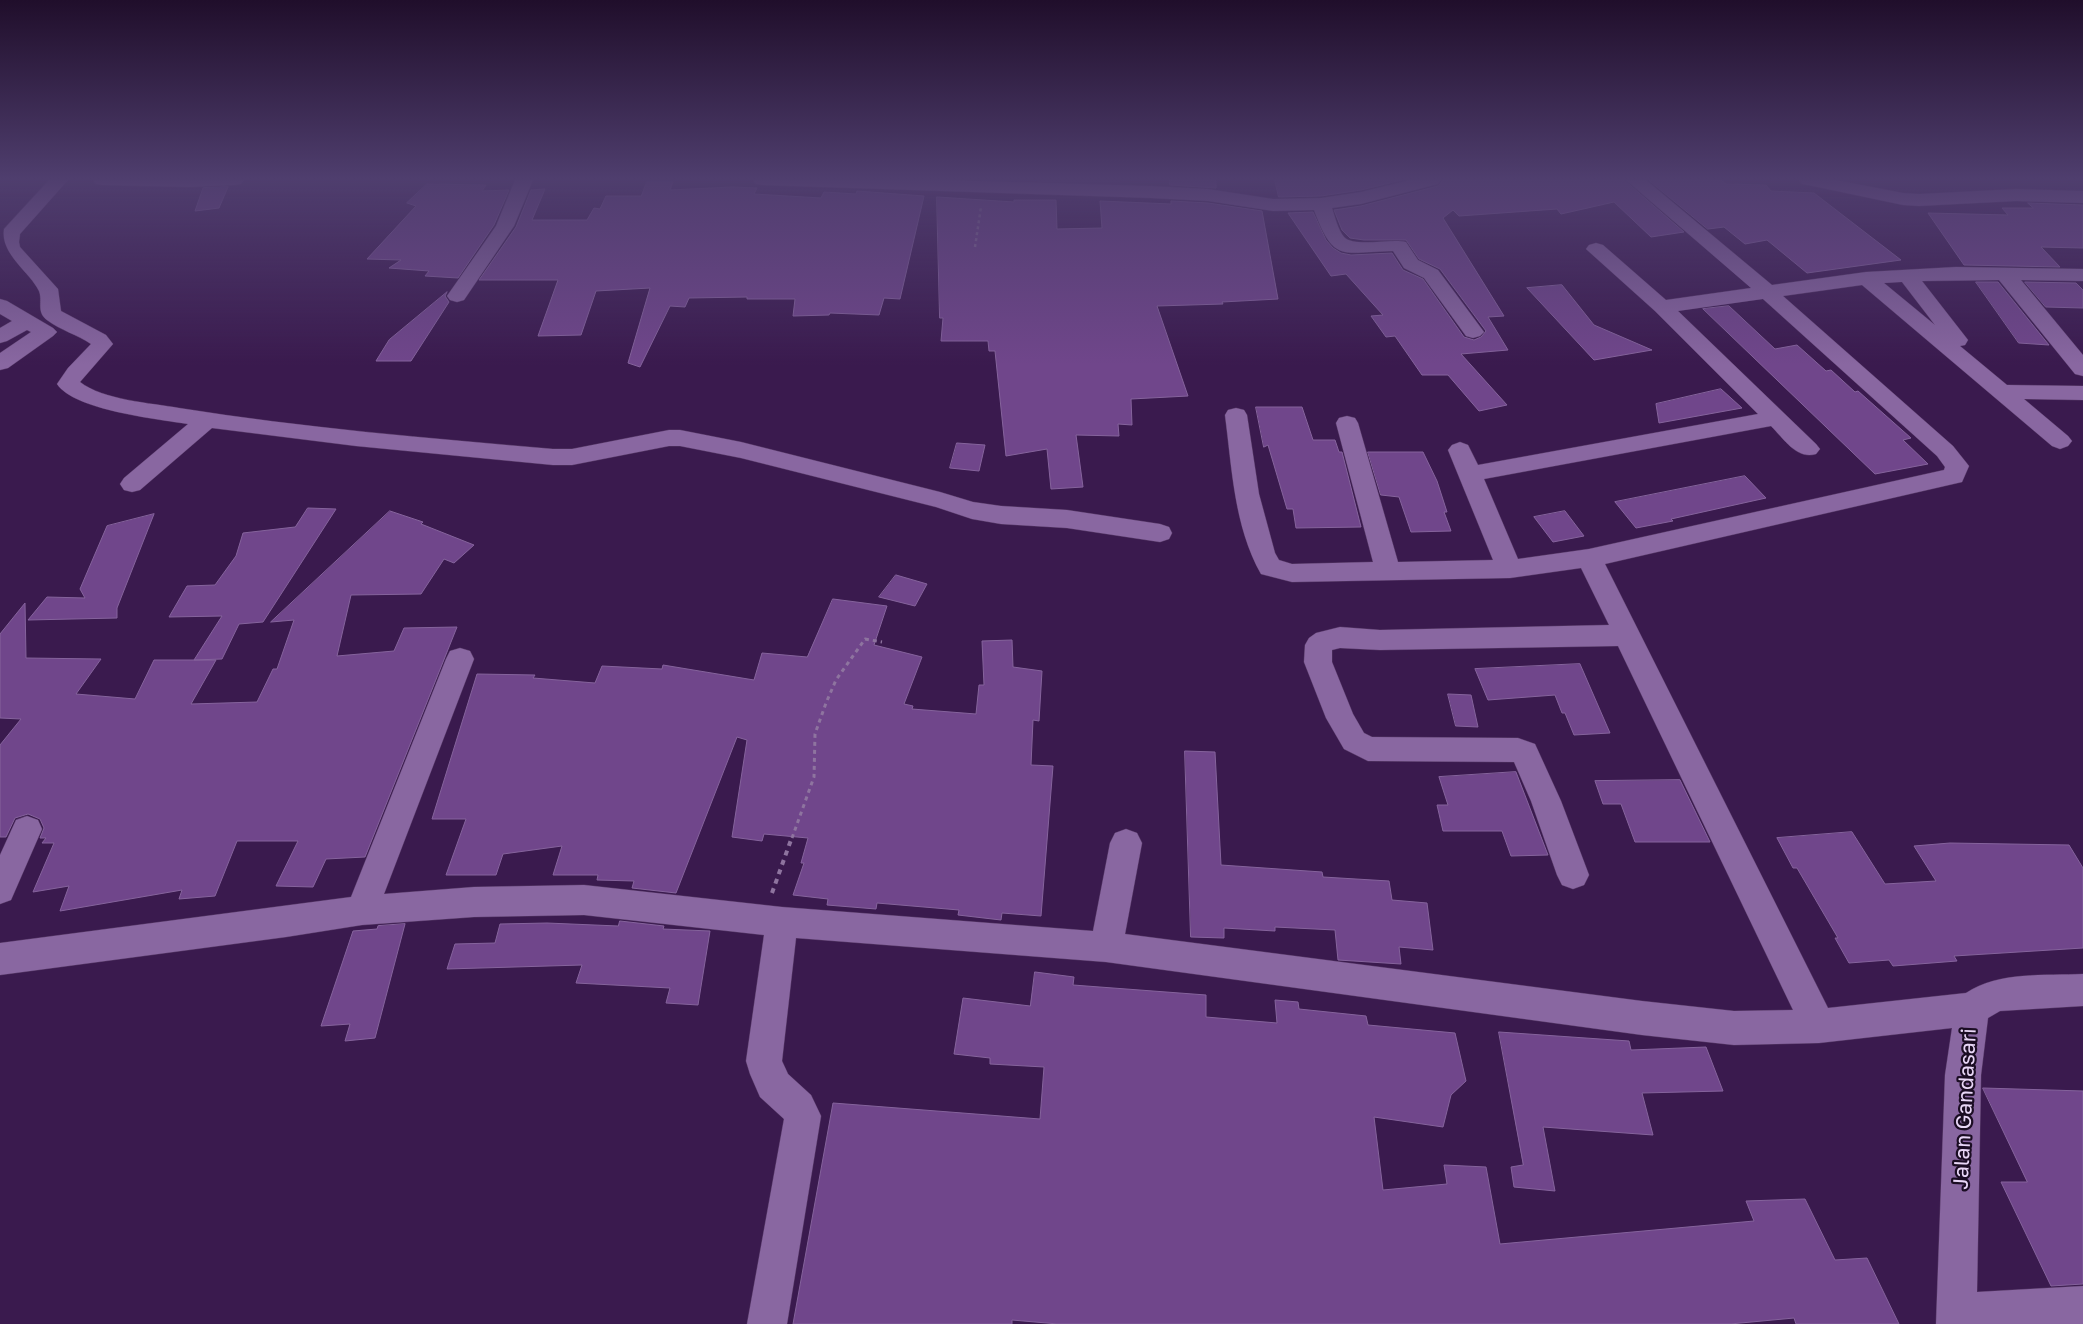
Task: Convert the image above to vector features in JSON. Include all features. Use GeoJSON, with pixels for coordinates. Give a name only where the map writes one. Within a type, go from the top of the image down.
{"type":"FeatureCollection","features":[{"type":"Feature","properties":{"kind":"street"},"geometry":{"type":"LineString","coordinates":[[9,242],[10,249],[48,289],[51,296],[48,304],[49,311],[53,315],[99,339],[102,344],[96,353],[71,377],[68,384],[77,393],[130,407],[207,420],[354,438],[562,457],[572,457],[669,438],[680,438],[750,452],[940,500],[972,510],[1001,515],[1067,519],[1160,533]]}},
{"type":"Feature","properties":{"kind":"street"},"geometry":{"type":"LineString","coordinates":[[457,296],[494,242]]}},
{"type":"Feature","properties":{"kind":"street"},"geometry":{"type":"LineString","coordinates":[[1338,242],[1350,248],[1398,246],[1411,264],[1431,274],[1473,332]]}},
{"type":"Feature","properties":{"kind":"street"},"geometry":{"type":"LineString","coordinates":[[1236,415],[1247,487],[1264,558],[1270,567],[1292,573],[1510,569],[1589,558],[1954,476],[1957,466],[1945,451],[1766,291],[1708,242]]}},
{"type":"Feature","properties":{"kind":"street"},"geometry":{"type":"LineString","coordinates":[[1596,249],[1662,307],[1808,449]]}},
{"type":"Feature","properties":{"kind":"street"},"geometry":{"type":"LineString","coordinates":[[1662,307],[1866,278],[1956,272],[2083,274]]}},
{"type":"Feature","properties":{"kind":"street"},"geometry":{"type":"LineString","coordinates":[[2005,274],[2083,369]]}},
{"type":"Feature","properties":{"kind":"street"},"geometry":{"type":"LineString","coordinates":[[1908,276],[1994,385],[2083,394]]}},
{"type":"Feature","properties":{"kind":"street"},"geometry":{"type":"LineString","coordinates":[[1866,278],[2060,441]]}},
{"type":"Feature","properties":{"kind":"street"},"geometry":{"type":"LineString","coordinates":[[0,305],[27,320],[46,334],[0,363]]}},
{"type":"Feature","properties":{"kind":"street"},"geometry":{"type":"LineString","coordinates":[[0,337],[27,320]]}},
{"type":"Feature","properties":{"kind":"street"},"geometry":{"type":"LineString","coordinates":[[1470,474],[1775,418]]}},
{"type":"Feature","properties":{"kind":"street"},"geometry":{"type":"LineString","coordinates":[[132,484],[207,420]]}},
{"type":"Feature","properties":{"kind":"street"},"geometry":{"type":"LineString","coordinates":[[1347,422],[1388,571]]}},
{"type":"Feature","properties":{"kind":"street"},"geometry":{"type":"LineString","coordinates":[[1460,450],[1510,569]]}},
{"type":"Feature","properties":{"kind":"street"},"geometry":{"type":"LineString","coordinates":[[1589,558],[1628,635],[1678,743],[1819,1026]]}},
{"type":"Feature","properties":{"kind":"street"},"geometry":{"type":"LineString","coordinates":[[1573,875],[1546,801],[1525,753],[1518,750],[1368,749],[1354,741],[1340,718],[1318,662],[1318,645],[1324,640],[1334,637],[1376,640],[1628,635]]}},
{"type":"Feature","properties":{"kind":"street"},"geometry":{"type":"LineString","coordinates":[[362,910],[460,660]]}},
{"type":"Feature","properties":{"kind":"street"},"geometry":{"type":"LineString","coordinates":[[0,890],[27,829]]}},
{"type":"Feature","properties":{"kind":"street"},"geometry":{"type":"LineString","coordinates":[[1106,947],[1126,843]]}},
{"type":"Feature","properties":{"kind":"street"},"geometry":{"type":"LineString","coordinates":[[0,959],[286,922],[362,910],[474,902],[584,900],[773,921],[1106,947],[1669,1022],[1734,1028],[1819,1026],[1972,1008]]}},
{"type":"Feature","properties":{"kind":"street"},"geometry":{"type":"LineString","coordinates":[[767,1324],[804,1116],[800,1108],[774,1086],[767,1075],[764,1061],[773,921]]}},
{"type":"Feature","properties":{"kind":"street","name":"Jalan Gandasari"},"geometry":{"type":"LineString","coordinates":[[1956,1319],[1963,1075],[1972,1008],[1988,998],[2000,995],[2083,990]]}},
{"type":"Feature","properties":{"kind":"street"},"geometry":{"type":"LineString","coordinates":[[1956,1319],[2083,1306]]}},
{"type":"Feature","properties":{"kind":"path"},"geometry":{"type":"LineString","coordinates":[[975,247],[976,242]]}},
{"type":"Feature","properties":{"kind":"path"},"geometry":{"type":"LineString","coordinates":[[773,921],[814,777],[815,734],[826,703],[836,680],[865,639],[882,642]]}},
{"type":"Feature","properties":{"kind":"building"},"geometry":{"type":"Polygon","coordinates":[[[383,242],[483,242],[458,278],[425,276],[429,271],[389,268],[401,260],[367,259],[383,242]]]}},
{"type":"Feature","properties":{"kind":"building"},"geometry":{"type":"Polygon","coordinates":[[[506,242],[913,242],[900,299],[884,298],[879,315],[830,313],[829,315],[793,316],[795,299],[747,299],[747,297],[689,298],[685,307],[670,306],[640,367],[628,363],[650,288],[596,291],[581,335],[538,336],[558,280],[479,280],[506,242]]]}},
{"type":"Feature","properties":{"kind":"building"},"geometry":{"type":"Polygon","coordinates":[[[938,242],[1268,242],[1278,299],[1222,302],[1223,304],[1157,306],[1188,396],[1131,399],[1132,425],[1118,424],[1119,436],[1076,435],[1083,487],[1051,489],[1047,449],[1006,456],[995,351],[989,351],[988,341],[941,341],[943,318],[940,318],[938,242]]]}},
{"type":"Feature","properties":{"kind":"building"},"geometry":{"type":"Polygon","coordinates":[[[1308,242],[1328,242],[1341,253],[1351,255],[1392,253],[1403,270],[1423,279],[1464,337],[1474,340],[1481,337],[1486,331],[1440,269],[1419,259],[1407,242],[1458,242],[1504,316],[1488,317],[1508,350],[1461,354],[1507,405],[1479,411],[1448,375],[1422,375],[1395,336],[1386,337],[1371,316],[1383,315],[1346,274],[1331,276],[1308,242]]]}},
{"type":"Feature","properties":{"kind":"building"},"geometry":{"type":"Polygon","coordinates":[[[1742,242],[1757,242],[1745,244],[1742,242]]]}},
{"type":"Feature","properties":{"kind":"building"},"geometry":{"type":"Polygon","coordinates":[[[1769,242],[1877,242],[1901,260],[1807,273],[1769,242]]]}},
{"type":"Feature","properties":{"kind":"building"},"geometry":{"type":"Polygon","coordinates":[[[1948,242],[2083,242],[2083,248],[2041,247],[2060,267],[1964,265],[1948,242]]]}},
{"type":"Feature","properties":{"kind":"building"},"geometry":{"type":"Polygon","coordinates":[[[1976,282],[1998,282],[2049,345],[2019,343],[1976,282]]]}},
{"type":"Feature","properties":{"kind":"building"},"geometry":{"type":"Polygon","coordinates":[[[2025,282],[2076,283],[2083,290],[2083,308],[2046,307],[2025,282]]]}},
{"type":"Feature","properties":{"kind":"building"},"geometry":{"type":"Polygon","coordinates":[[[1562,285],[1594,325],[1652,350],[1594,360],[1527,288],[1562,285]]]}},
{"type":"Feature","properties":{"kind":"building"},"geometry":{"type":"Polygon","coordinates":[[[447,292],[445,296],[449,302],[411,361],[376,361],[389,340],[447,292]]]}},
{"type":"Feature","properties":{"kind":"building"},"geometry":{"type":"Polygon","coordinates":[[[1729,306],[1775,349],[1797,345],[1826,371],[1831,370],[1855,392],[1858,391],[1911,438],[1903,440],[1928,464],[1875,474],[1703,309],[1729,306]]]}},
{"type":"Feature","properties":{"kind":"building"},"geometry":{"type":"Polygon","coordinates":[[[1721,389],[1742,408],[1659,423],[1656,404],[1721,389]]]}},
{"type":"Feature","properties":{"kind":"building"},"geometry":{"type":"Polygon","coordinates":[[[1256,407],[1302,407],[1313,440],[1335,440],[1339,452],[1342,452],[1361,527],[1296,528],[1293,509],[1287,509],[1268,445],[1264,447],[1256,407]]]}},
{"type":"Feature","properties":{"kind":"building"},"geometry":{"type":"Polygon","coordinates":[[[957,443],[985,445],[979,471],[950,468],[957,443]]]}},
{"type":"Feature","properties":{"kind":"building"},"geometry":{"type":"Polygon","coordinates":[[[1368,452],[1423,452],[1437,481],[1447,512],[1444,512],[1451,531],[1411,532],[1399,497],[1381,495],[1368,452]]]}},
{"type":"Feature","properties":{"kind":"building"},"geometry":{"type":"Polygon","coordinates":[[[1745,476],[1766,498],[1636,528],[1615,502],[1745,476]]]}},
{"type":"Feature","properties":{"kind":"building"},"geometry":{"type":"Polygon","coordinates":[[[308,508],[336,509],[263,622],[239,624],[222,659],[194,660],[222,616],[169,617],[187,586],[215,585],[236,556],[243,533],[295,527],[308,508]]]}},
{"type":"Feature","properties":{"kind":"building"},"geometry":{"type":"Polygon","coordinates":[[[390,511],[423,522],[421,524],[474,545],[454,563],[444,559],[421,594],[351,595],[337,656],[394,651],[404,628],[457,627],[365,857],[326,859],[313,887],[276,886],[298,841],[237,841],[215,896],[179,899],[182,890],[60,911],[69,886],[33,892],[54,843],[42,843],[46,838],[40,838],[44,828],[40,819],[28,814],[15,818],[6,837],[0,837],[0,745],[21,719],[0,718],[0,634],[25,603],[26,658],[101,659],[76,694],[135,699],[154,660],[216,660],[191,704],[257,702],[273,669],[277,669],[294,620],[271,622],[390,511]]]}},
{"type":"Feature","properties":{"kind":"building"},"geometry":{"type":"Polygon","coordinates":[[[1565,511],[1584,536],[1553,542],[1534,517],[1565,511]]]}},
{"type":"Feature","properties":{"kind":"building"},"geometry":{"type":"Polygon","coordinates":[[[154,514],[117,608],[117,618],[28,620],[47,597],[85,598],[80,589],[107,526],[154,514]]]}},
{"type":"Feature","properties":{"kind":"building"},"geometry":{"type":"Polygon","coordinates":[[[896,575],[927,584],[915,606],[879,597],[896,575]]]}},
{"type":"Feature","properties":{"kind":"building"},"geometry":{"type":"Polygon","coordinates":[[[833,599],[887,606],[874,645],[922,657],[904,704],[913,706],[912,709],[976,714],[979,685],[984,685],[982,641],[1012,640],[1013,667],[1042,671],[1039,721],[1033,720],[1031,765],[1053,766],[1041,916],[1002,913],[1001,920],[958,915],[959,910],[877,903],[876,909],[827,905],[828,899],[793,895],[804,863],[801,863],[808,838],[764,834],[762,841],[732,837],[747,740],[737,737],[676,893],[632,888],[634,881],[597,880],[598,875],[553,875],[562,846],[503,854],[496,875],[446,875],[466,819],[432,819],[477,674],[535,675],[533,678],[595,683],[602,666],[662,669],[663,665],[754,680],[762,653],[807,657],[833,599]]]}},
{"type":"Feature","properties":{"kind":"building"},"geometry":{"type":"Polygon","coordinates":[[[1580,664],[1610,733],[1574,735],[1555,695],[1488,700],[1475,669],[1580,664]]]}},
{"type":"Feature","properties":{"kind":"building"},"geometry":{"type":"Polygon","coordinates":[[[1448,694],[1471,695],[1478,727],[1456,726],[1448,694]]]}},
{"type":"Feature","properties":{"kind":"building"},"geometry":{"type":"Polygon","coordinates":[[[1185,751],[1215,752],[1221,865],[1322,872],[1323,877],[1389,881],[1392,900],[1427,903],[1433,950],[1399,947],[1401,964],[1338,960],[1335,930],[1275,927],[1275,931],[1224,928],[1224,938],[1191,937],[1185,751]]]}},
{"type":"Feature","properties":{"kind":"building"},"geometry":{"type":"Polygon","coordinates":[[[1516,772],[1548,855],[1511,856],[1502,831],[1443,831],[1437,805],[1448,805],[1439,777],[1516,772]]]}},
{"type":"Feature","properties":{"kind":"building"},"geometry":{"type":"Polygon","coordinates":[[[1680,780],[1710,842],[1635,842],[1621,804],[1603,804],[1595,781],[1680,780]]]}},
{"type":"Feature","properties":{"kind":"building"},"geometry":{"type":"Polygon","coordinates":[[[1852,832],[1885,884],[1936,881],[1914,846],[1950,843],[2069,845],[2083,868],[2083,948],[1954,956],[1957,961],[1893,966],[1889,960],[1849,963],[1835,938],[1838,938],[1797,868],[1793,868],[1777,838],[1852,832]]]}},
{"type":"Feature","properties":{"kind":"building"},"geometry":{"type":"Polygon","coordinates":[[[620,921],[664,926],[663,929],[710,931],[698,1005],[666,1003],[670,988],[576,983],[582,965],[447,969],[455,944],[495,943],[500,924],[547,923],[618,926],[620,921]]]}},
{"type":"Feature","properties":{"kind":"building"},"geometry":{"type":"Polygon","coordinates":[[[405,924],[375,1038],[345,1041],[350,1024],[321,1026],[353,931],[377,929],[378,926],[405,924]]]}},
{"type":"Feature","properties":{"kind":"building"},"geometry":{"type":"Polygon","coordinates":[[[1035,972],[1074,977],[1073,985],[1206,995],[1206,1017],[1277,1023],[1275,1000],[1298,1002],[1299,1009],[1366,1016],[1368,1025],[1455,1033],[1466,1081],[1451,1095],[1443,1127],[1374,1117],[1383,1190],[1447,1184],[1444,1165],[1486,1167],[1500,1244],[1754,1221],[1746,1201],[1805,1199],[1835,1260],[1867,1258],[1899,1324],[1796,1324],[1794,1318],[1730,1324],[1058,1324],[1012,1320],[1012,1324],[793,1324],[833,1103],[1040,1119],[1044,1067],[990,1064],[990,1058],[954,1054],[963,998],[1030,1006],[1035,972]]]}},
{"type":"Feature","properties":{"kind":"building"},"geometry":{"type":"Polygon","coordinates":[[[1499,1032],[1629,1041],[1631,1050],[1706,1047],[1723,1091],[1642,1093],[1653,1135],[1543,1127],[1555,1191],[1514,1187],[1511,1167],[1523,1165],[1499,1032]]]}},
{"type":"Feature","properties":{"kind":"building"},"geometry":{"type":"Polygon","coordinates":[[[1983,1088],[2083,1091],[2083,1284],[2051,1286],[2001,1182],[2027,1182],[1983,1088]]]}}]}
